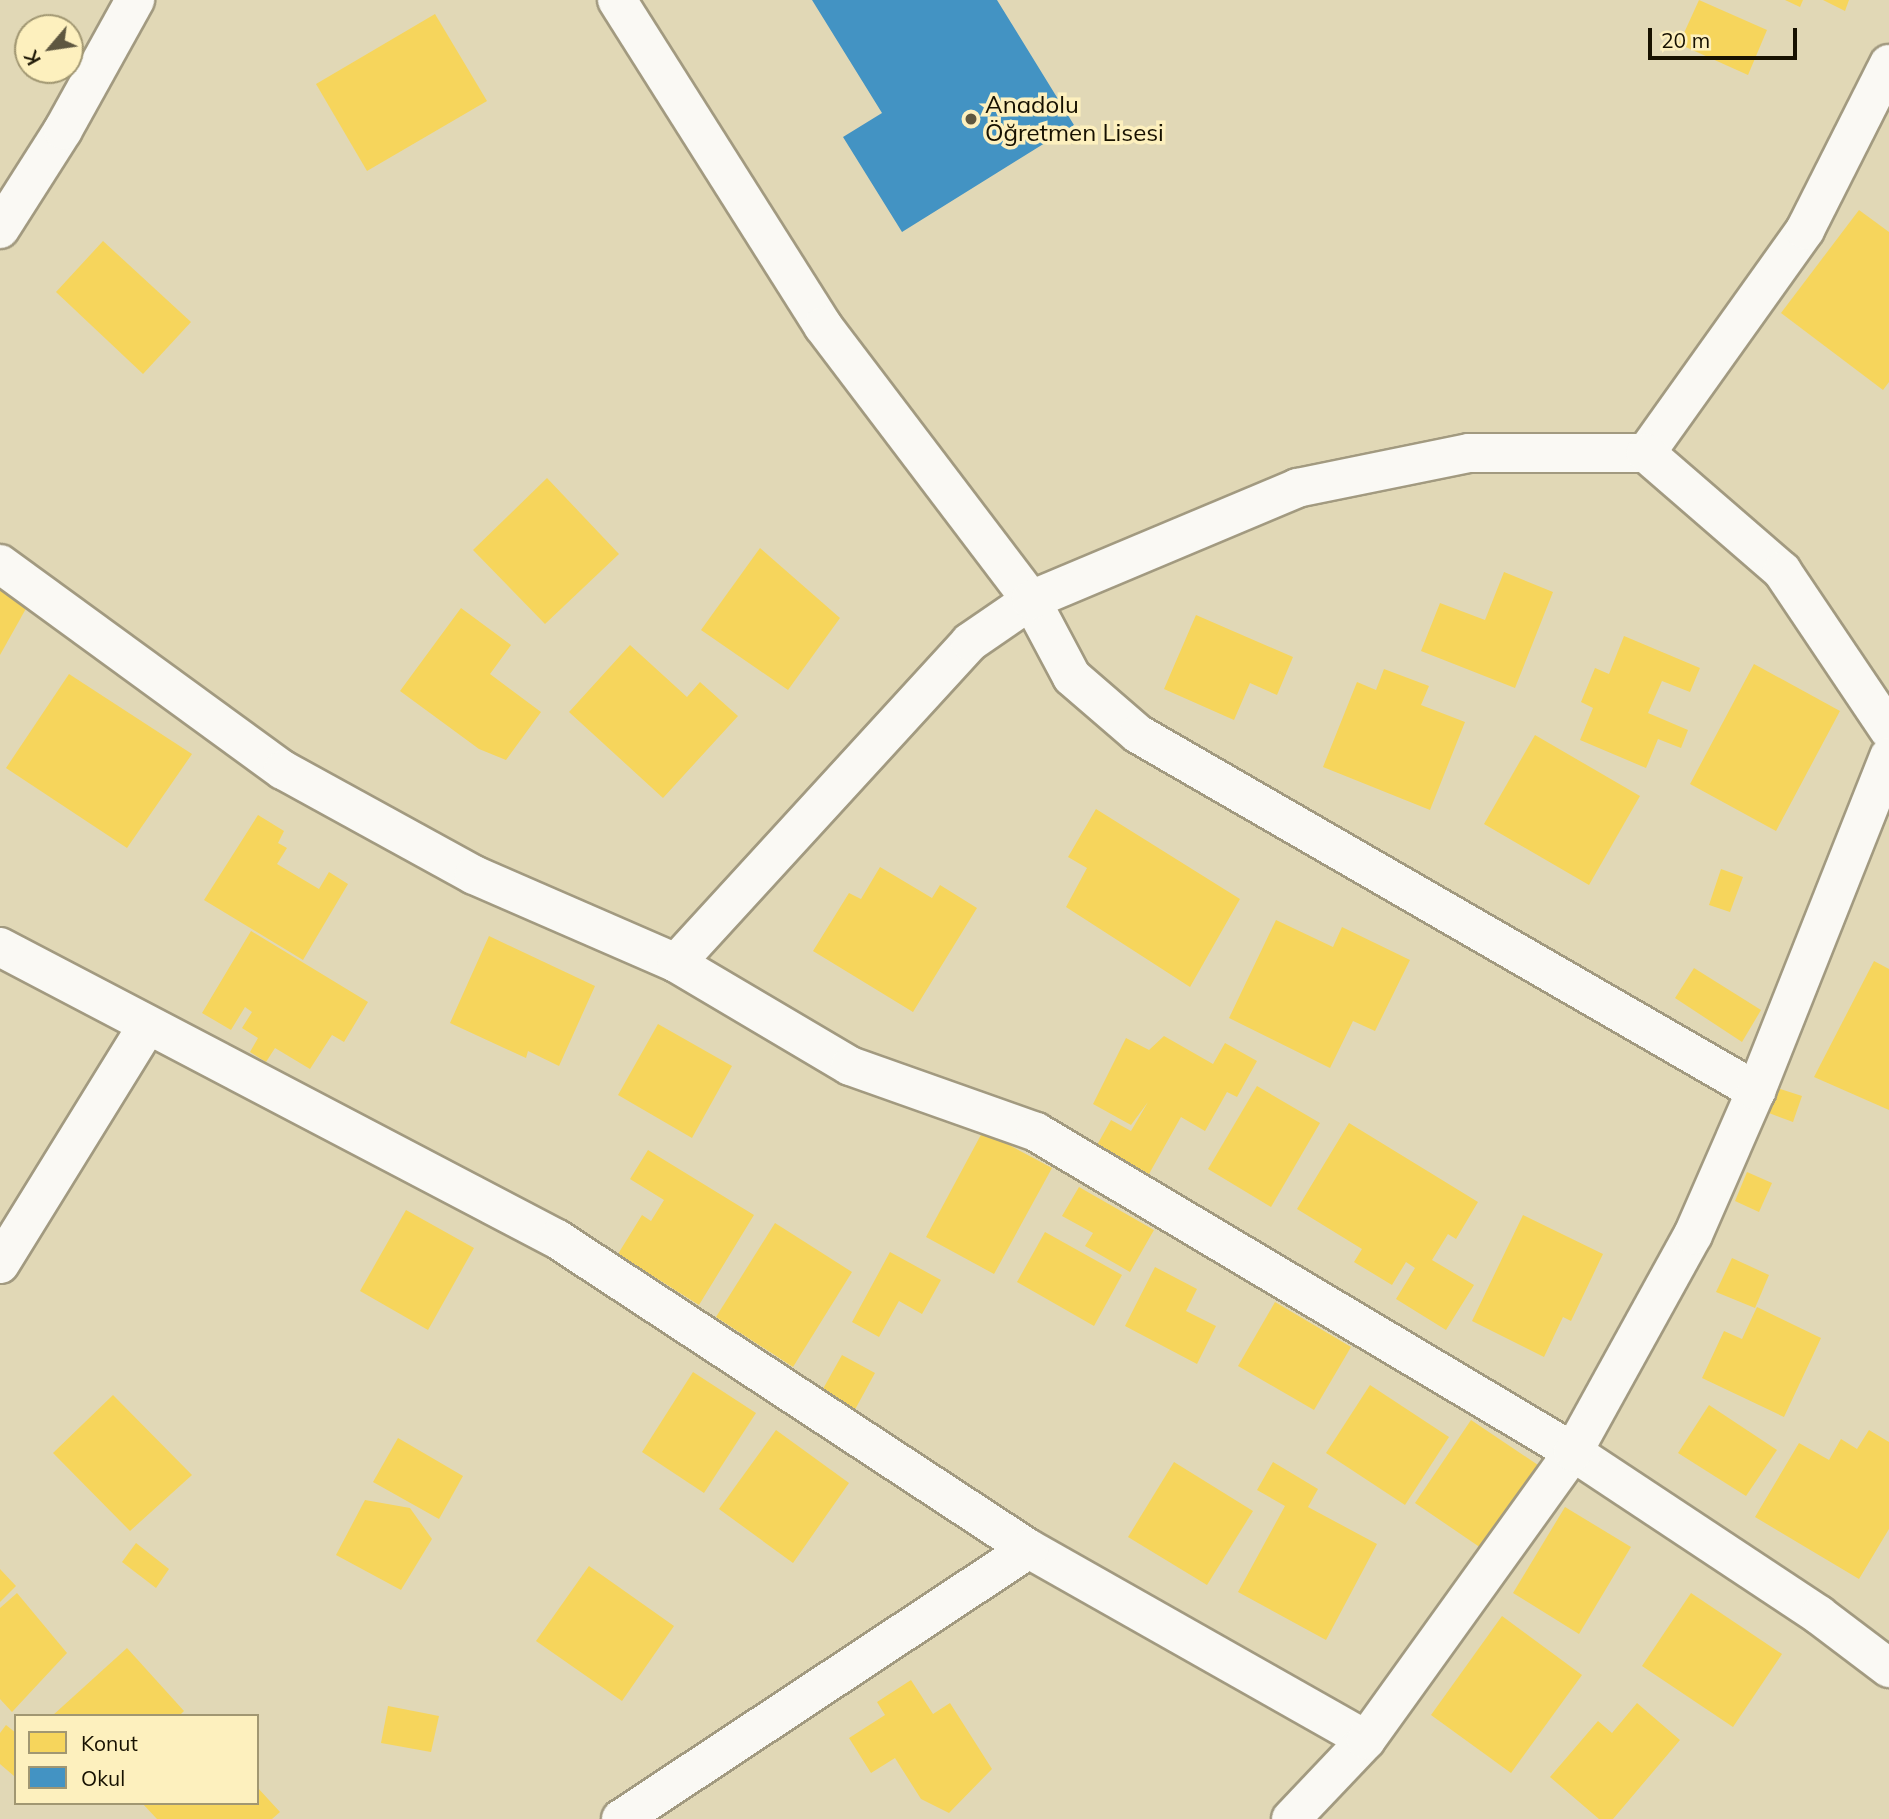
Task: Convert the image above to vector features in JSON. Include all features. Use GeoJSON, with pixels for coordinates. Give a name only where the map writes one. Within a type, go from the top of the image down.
{"type":"FeatureCollection","features":[{"type":"Feature","properties":{"kind":"street"},"geometry":{"type":"LineString","coordinates":[[0,229],[64,130],[135,0]]}},
{"type":"Feature","properties":{"kind":"street"},"geometry":{"type":"LineString","coordinates":[[617,0],[823,326],[1031,600],[1072,677],[1138,734],[1756,1091]]}},
{"type":"Feature","properties":{"kind":"street"},"geometry":{"type":"LineString","coordinates":[[1646,453],[1805,230],[1889,64]]}},
{"type":"Feature","properties":{"kind":"street"},"geometry":{"type":"LineString","coordinates":[[676,963],[970,642],[1031,600],[1297,488],[1469,453],[1646,453],[1782,571],[1889,730]]}},
{"type":"Feature","properties":{"kind":"street"},"geometry":{"type":"LineString","coordinates":[[0,564],[283,770],[474,875],[676,963],[850,1066],[1035,1132],[1573,1452],[1819,1615],[1889,1668]]}},
{"type":"Feature","properties":{"kind":"street"},"geometry":{"type":"LineString","coordinates":[[1291,1819],[1366,1740],[1573,1452],[1693,1235],[1756,1091],[1889,757]]}},
{"type":"Feature","properties":{"kind":"street"},"geometry":{"type":"LineString","coordinates":[[0,947],[557,1239],[1029,1549],[1366,1740]]}},
{"type":"Feature","properties":{"kind":"street"},"geometry":{"type":"LineString","coordinates":[[0,1264],[147,1026]]}},
{"type":"Feature","properties":{"kind":"street"},"geometry":{"type":"LineString","coordinates":[[621,1819],[1029,1549]]}},
{"type":"Feature","properties":{"kind":"building: Konut"},"geometry":{"type":"Polygon","coordinates":[[[1699,0],[1767,30],[1748,75],[1679,44],[1699,0]]]}},
{"type":"Feature","properties":{"kind":"building: Konut"},"geometry":{"type":"Polygon","coordinates":[[[1785,0],[1803,0],[1800,7],[1785,0]]]}},
{"type":"Feature","properties":{"kind":"building: Konut"},"geometry":{"type":"Polygon","coordinates":[[[1823,0],[1849,0],[1845,11],[1823,0]]]}},
{"type":"Feature","properties":{"kind":"building: Konut"},"geometry":{"type":"Polygon","coordinates":[[[435,14],[487,101],[367,171],[316,84],[435,14]]]}},
{"type":"Feature","properties":{"kind":"building: Konut"},"geometry":{"type":"Polygon","coordinates":[[[1859,210],[1889,232],[1889,382],[1883,390],[1781,313],[1859,210]]]}},
{"type":"Feature","properties":{"kind":"building: Konut"},"geometry":{"type":"Polygon","coordinates":[[[103,241],[191,322],[143,374],[56,292],[103,241]]]}},
{"type":"Feature","properties":{"kind":"building: Konut"},"geometry":{"type":"Polygon","coordinates":[[[547,478],[619,554],[545,624],[473,550],[547,478]]]}},
{"type":"Feature","properties":{"kind":"building: Konut"},"geometry":{"type":"Polygon","coordinates":[[[760,548],[840,618],[788,690],[701,630],[760,548]]]}},
{"type":"Feature","properties":{"kind":"building: Konut"},"geometry":{"type":"Polygon","coordinates":[[[1504,572],[1553,592],[1515,688],[1421,651],[1440,603],[1485,620],[1504,572]]]}},
{"type":"Feature","properties":{"kind":"building: Konut"},"geometry":{"type":"Polygon","coordinates":[[[0,588],[28,605],[0,655],[0,588]]]}},
{"type":"Feature","properties":{"kind":"building: Konut"},"geometry":{"type":"Polygon","coordinates":[[[461,608],[511,645],[490,674],[541,712],[506,760],[479,749],[400,691],[461,608]]]}},
{"type":"Feature","properties":{"kind":"building: Konut"},"geometry":{"type":"Polygon","coordinates":[[[1196,615],[1293,657],[1277,695],[1250,683],[1234,720],[1164,689],[1196,615]]]}},
{"type":"Feature","properties":{"kind":"building: Konut"},"geometry":{"type":"Polygon","coordinates":[[[1624,636],[1700,668],[1690,692],[1662,681],[1648,713],[1688,730],[1681,748],[1658,739],[1646,768],[1580,740],[1593,708],[1581,702],[1595,668],[1609,674],[1624,636]]]}},
{"type":"Feature","properties":{"kind":"building: Konut"},"geometry":{"type":"Polygon","coordinates":[[[630,645],[687,697],[700,682],[738,716],[663,798],[569,712],[630,645]]]}},
{"type":"Feature","properties":{"kind":"building: Konut"},"geometry":{"type":"Polygon","coordinates":[[[1754,664],[1840,711],[1776,831],[1690,784],[1754,664]]]}},
{"type":"Feature","properties":{"kind":"building: Konut"},"geometry":{"type":"Polygon","coordinates":[[[1384,669],[1429,686],[1421,705],[1465,722],[1430,810],[1323,767],[1357,682],[1376,690],[1384,669]]]}},
{"type":"Feature","properties":{"kind":"building: Konut"},"geometry":{"type":"Polygon","coordinates":[[[69,674],[192,754],[127,848],[6,768],[69,674]]]}},
{"type":"Feature","properties":{"kind":"building: Konut"},"geometry":{"type":"Polygon","coordinates":[[[1535,735],[1640,796],[1589,885],[1484,824],[1535,735]]]}},
{"type":"Feature","properties":{"kind":"building: Konut"},"geometry":{"type":"Polygon","coordinates":[[[1096,809],[1240,899],[1190,987],[1066,907],[1087,868],[1068,857],[1096,809]]]}},
{"type":"Feature","properties":{"kind":"building: Konut"},"geometry":{"type":"Polygon","coordinates":[[[258,815],[284,831],[278,843],[287,848],[277,864],[319,889],[329,872],[348,884],[303,960],[204,900],[258,815]]]}},
{"type":"Feature","properties":{"kind":"building: Konut"},"geometry":{"type":"Polygon","coordinates":[[[880,867],[932,898],[940,885],[977,908],[913,1012],[813,951],[849,893],[861,899],[880,867]]]}},
{"type":"Feature","properties":{"kind":"building: Konut"},"geometry":{"type":"Polygon","coordinates":[[[1721,869],[1743,877],[1730,912],[1709,905],[1721,869]]]}},
{"type":"Feature","properties":{"kind":"building: Konut"},"geometry":{"type":"Polygon","coordinates":[[[1276,920],[1333,947],[1342,927],[1410,960],[1375,1031],[1353,1021],[1330,1068],[1229,1018],[1276,920]]]}},
{"type":"Feature","properties":{"kind":"building: Konut"},"geometry":{"type":"Polygon","coordinates":[[[251,931],[368,1002],[344,1042],[332,1035],[310,1069],[275,1048],[266,1062],[250,1052],[258,1038],[242,1028],[252,1012],[245,1007],[231,1030],[202,1013],[251,931]]]}},
{"type":"Feature","properties":{"kind":"building: Konut"},"geometry":{"type":"Polygon","coordinates":[[[489,936],[595,986],[559,1066],[528,1051],[526,1058],[450,1023],[489,936]]]}},
{"type":"Feature","properties":{"kind":"building: Konut"},"geometry":{"type":"Polygon","coordinates":[[[1874,961],[1889,969],[1889,1110],[1814,1077],[1874,961]]]}},
{"type":"Feature","properties":{"kind":"building: Konut"},"geometry":{"type":"Polygon","coordinates":[[[1694,968],[1761,1010],[1742,1042],[1675,998],[1694,968]]]}},
{"type":"Feature","properties":{"kind":"building: Konut"},"geometry":{"type":"Polygon","coordinates":[[[658,1024],[732,1066],[692,1138],[618,1095],[658,1024]]]}},
{"type":"Feature","properties":{"kind":"building: Konut"},"geometry":{"type":"Polygon","coordinates":[[[1164,1036],[1213,1064],[1225,1043],[1257,1061],[1237,1097],[1227,1092],[1205,1131],[1181,1117],[1149,1174],[1097,1145],[1111,1120],[1131,1131],[1148,1102],[1131,1125],[1093,1104],[1126,1038],[1149,1050],[1164,1036]]]}},
{"type":"Feature","properties":{"kind":"building: Konut"},"geometry":{"type":"Polygon","coordinates":[[[1257,1086],[1320,1123],[1271,1207],[1208,1169],[1257,1086]]]}},
{"type":"Feature","properties":{"kind":"building: Konut"},"geometry":{"type":"Polygon","coordinates":[[[1777,1088],[1802,1096],[1793,1122],[1769,1113],[1777,1088]]]}},
{"type":"Feature","properties":{"kind":"building: Konut"},"geometry":{"type":"Polygon","coordinates":[[[1349,1123],[1478,1202],[1456,1239],[1448,1234],[1432,1260],[1474,1285],[1446,1330],[1396,1299],[1415,1268],[1406,1262],[1392,1285],[1354,1262],[1362,1249],[1297,1209],[1349,1123]]]}},
{"type":"Feature","properties":{"kind":"building: Konut"},"geometry":{"type":"Polygon","coordinates":[[[983,1131],[1052,1168],[994,1274],[926,1237],[983,1131]]]}},
{"type":"Feature","properties":{"kind":"building: Konut"},"geometry":{"type":"Polygon","coordinates":[[[648,1150],[754,1215],[699,1305],[618,1254],[642,1215],[651,1221],[664,1200],[630,1179],[648,1150]]]}},
{"type":"Feature","properties":{"kind":"building: Konut"},"geometry":{"type":"Polygon","coordinates":[[[1747,1172],[1772,1183],[1759,1212],[1735,1201],[1747,1172]]]}},
{"type":"Feature","properties":{"kind":"building: Konut"},"geometry":{"type":"Polygon","coordinates":[[[1079,1187],[1154,1230],[1130,1272],[1085,1246],[1093,1233],[1062,1216],[1079,1187]]]}},
{"type":"Feature","properties":{"kind":"building: Konut"},"geometry":{"type":"Polygon","coordinates":[[[406,1210],[474,1248],[428,1330],[360,1291],[406,1210]]]}},
{"type":"Feature","properties":{"kind":"building: Konut"},"geometry":{"type":"Polygon","coordinates":[[[1523,1215],[1603,1254],[1571,1321],[1563,1317],[1544,1357],[1472,1321],[1523,1215]]]}},
{"type":"Feature","properties":{"kind":"building: Konut"},"geometry":{"type":"Polygon","coordinates":[[[775,1223],[852,1272],[793,1367],[716,1317],[775,1223]]]}},
{"type":"Feature","properties":{"kind":"building: Konut"},"geometry":{"type":"Polygon","coordinates":[[[1045,1232],[1122,1275],[1094,1326],[1017,1282],[1045,1232]]]}},
{"type":"Feature","properties":{"kind":"building: Konut"},"geometry":{"type":"Polygon","coordinates":[[[890,1252],[941,1280],[922,1314],[899,1301],[879,1337],[852,1322],[890,1252]]]}},
{"type":"Feature","properties":{"kind":"building: Konut"},"geometry":{"type":"Polygon","coordinates":[[[1732,1258],[1769,1275],[1755,1308],[1716,1292],[1732,1258]]]}},
{"type":"Feature","properties":{"kind":"building: Konut"},"geometry":{"type":"Polygon","coordinates":[[[1155,1267],[1197,1289],[1186,1311],[1216,1326],[1197,1364],[1125,1326],[1155,1267]]]}},
{"type":"Feature","properties":{"kind":"building: Konut"},"geometry":{"type":"Polygon","coordinates":[[[1275,1302],[1351,1347],[1314,1410],[1238,1366],[1275,1302]]]}},
{"type":"Feature","properties":{"kind":"building: Konut"},"geometry":{"type":"Polygon","coordinates":[[[1757,1307],[1821,1338],[1784,1417],[1702,1378],[1724,1331],[1742,1339],[1757,1307]]]}},
{"type":"Feature","properties":{"kind":"building: Konut"},"geometry":{"type":"Polygon","coordinates":[[[842,1355],[875,1373],[852,1415],[819,1396],[842,1355]]]}},
{"type":"Feature","properties":{"kind":"building: Konut"},"geometry":{"type":"Polygon","coordinates":[[[693,1372],[756,1413],[704,1493],[642,1452],[693,1372]]]}},
{"type":"Feature","properties":{"kind":"building: Konut"},"geometry":{"type":"Polygon","coordinates":[[[1370,1385],[1449,1437],[1405,1505],[1326,1453],[1370,1385]]]}},
{"type":"Feature","properties":{"kind":"building: Konut"},"geometry":{"type":"Polygon","coordinates":[[[113,1395],[192,1475],[130,1531],[53,1453],[113,1395]]]}},
{"type":"Feature","properties":{"kind":"building: Konut"},"geometry":{"type":"Polygon","coordinates":[[[1709,1405],[1777,1450],[1746,1496],[1678,1453],[1709,1405]]]}},
{"type":"Feature","properties":{"kind":"building: Konut"},"geometry":{"type":"Polygon","coordinates":[[[1471,1420],[1538,1465],[1481,1548],[1415,1503],[1471,1420]]]}},
{"type":"Feature","properties":{"kind":"building: Konut"},"geometry":{"type":"Polygon","coordinates":[[[776,1430],[849,1483],[793,1563],[719,1509],[776,1430]]]}},
{"type":"Feature","properties":{"kind":"building: Konut"},"geometry":{"type":"Polygon","coordinates":[[[1869,1430],[1889,1442],[1889,1529],[1859,1579],[1755,1517],[1799,1443],[1829,1460],[1841,1439],[1857,1449],[1869,1430]]]}},
{"type":"Feature","properties":{"kind":"building: Konut"},"geometry":{"type":"Polygon","coordinates":[[[398,1438],[463,1476],[439,1519],[373,1482],[398,1438]]]}},
{"type":"Feature","properties":{"kind":"building: Konut"},"geometry":{"type":"Polygon","coordinates":[[[1174,1462],[1253,1511],[1207,1585],[1128,1537],[1174,1462]]]}},
{"type":"Feature","properties":{"kind":"building: Konut"},"geometry":{"type":"Polygon","coordinates":[[[1273,1462],[1318,1489],[1308,1507],[1377,1544],[1326,1640],[1238,1592],[1285,1506],[1257,1490],[1273,1462]]]}},
{"type":"Feature","properties":{"kind":"building: Konut"},"geometry":{"type":"Polygon","coordinates":[[[365,1500],[410,1508],[432,1539],[401,1590],[336,1555],[365,1500]]]}},
{"type":"Feature","properties":{"kind":"building: Konut"},"geometry":{"type":"Polygon","coordinates":[[[1565,1507],[1631,1547],[1579,1634],[1513,1593],[1565,1507]]]}},
{"type":"Feature","properties":{"kind":"building: Konut"},"geometry":{"type":"Polygon","coordinates":[[[136,1543],[169,1569],[156,1588],[122,1562],[136,1543]]]}},
{"type":"Feature","properties":{"kind":"building: Konut"},"geometry":{"type":"Polygon","coordinates":[[[589,1566],[674,1626],[622,1701],[536,1641],[589,1566]]]}},
{"type":"Feature","properties":{"kind":"building: Konut"},"geometry":{"type":"Polygon","coordinates":[[[0,1569],[16,1586],[0,1602],[0,1569]]]}},
{"type":"Feature","properties":{"kind":"building: Konut"},"geometry":{"type":"Polygon","coordinates":[[[17,1593],[67,1653],[12,1712],[0,1699],[0,1608],[17,1593]]]}},
{"type":"Feature","properties":{"kind":"building: Konut"},"geometry":{"type":"Polygon","coordinates":[[[1691,1593],[1782,1654],[1733,1727],[1642,1666],[1691,1593]]]}},
{"type":"Feature","properties":{"kind":"building: Konut"},"geometry":{"type":"Polygon","coordinates":[[[1502,1616],[1582,1675],[1511,1773],[1431,1715],[1502,1616]]]}},
{"type":"Feature","properties":{"kind":"building: Konut"},"geometry":{"type":"Polygon","coordinates":[[[127,1648],[184,1711],[181,1714],[54,1714],[127,1648]]]}},
{"type":"Feature","properties":{"kind":"building: Konut"},"geometry":{"type":"Polygon","coordinates":[[[911,1680],[933,1714],[950,1703],[992,1769],[949,1813],[921,1799],[895,1758],[871,1773],[849,1738],[885,1715],[877,1702],[911,1680]]]}},
{"type":"Feature","properties":{"kind":"building: Konut"},"geometry":{"type":"Polygon","coordinates":[[[1637,1703],[1680,1740],[1613,1819],[1599,1819],[1550,1777],[1598,1721],[1612,1733],[1637,1703]]]}},
{"type":"Feature","properties":{"kind":"building: Konut"},"geometry":{"type":"Polygon","coordinates":[[[388,1706],[439,1716],[431,1752],[381,1743],[388,1706]]]}},
{"type":"Feature","properties":{"kind":"building: Konut"},"geometry":{"type":"Polygon","coordinates":[[[6,1725],[14,1731],[14,1776],[0,1764],[0,1733],[6,1725]]]}},
{"type":"Feature","properties":{"kind":"building: Konut"},"geometry":{"type":"Polygon","coordinates":[[[259,1789],[280,1812],[272,1819],[157,1819],[144,1805],[259,1805],[259,1789]]]}},
{"type":"Feature","properties":{"kind":"building: Okul","name":"Anadolu Öğretmen Lisesi"},"geometry":{"type":"Polygon","coordinates":[[[812,0],[997,0],[1074,125],[902,232],[843,137],[882,113],[812,0]]]}},
{"type":"Feature","properties":{"kind":"place","name":"Anadolu Öğretmen Lisesi"},"geometry":{"type":"Point","coordinates":[971,119]}}]}
